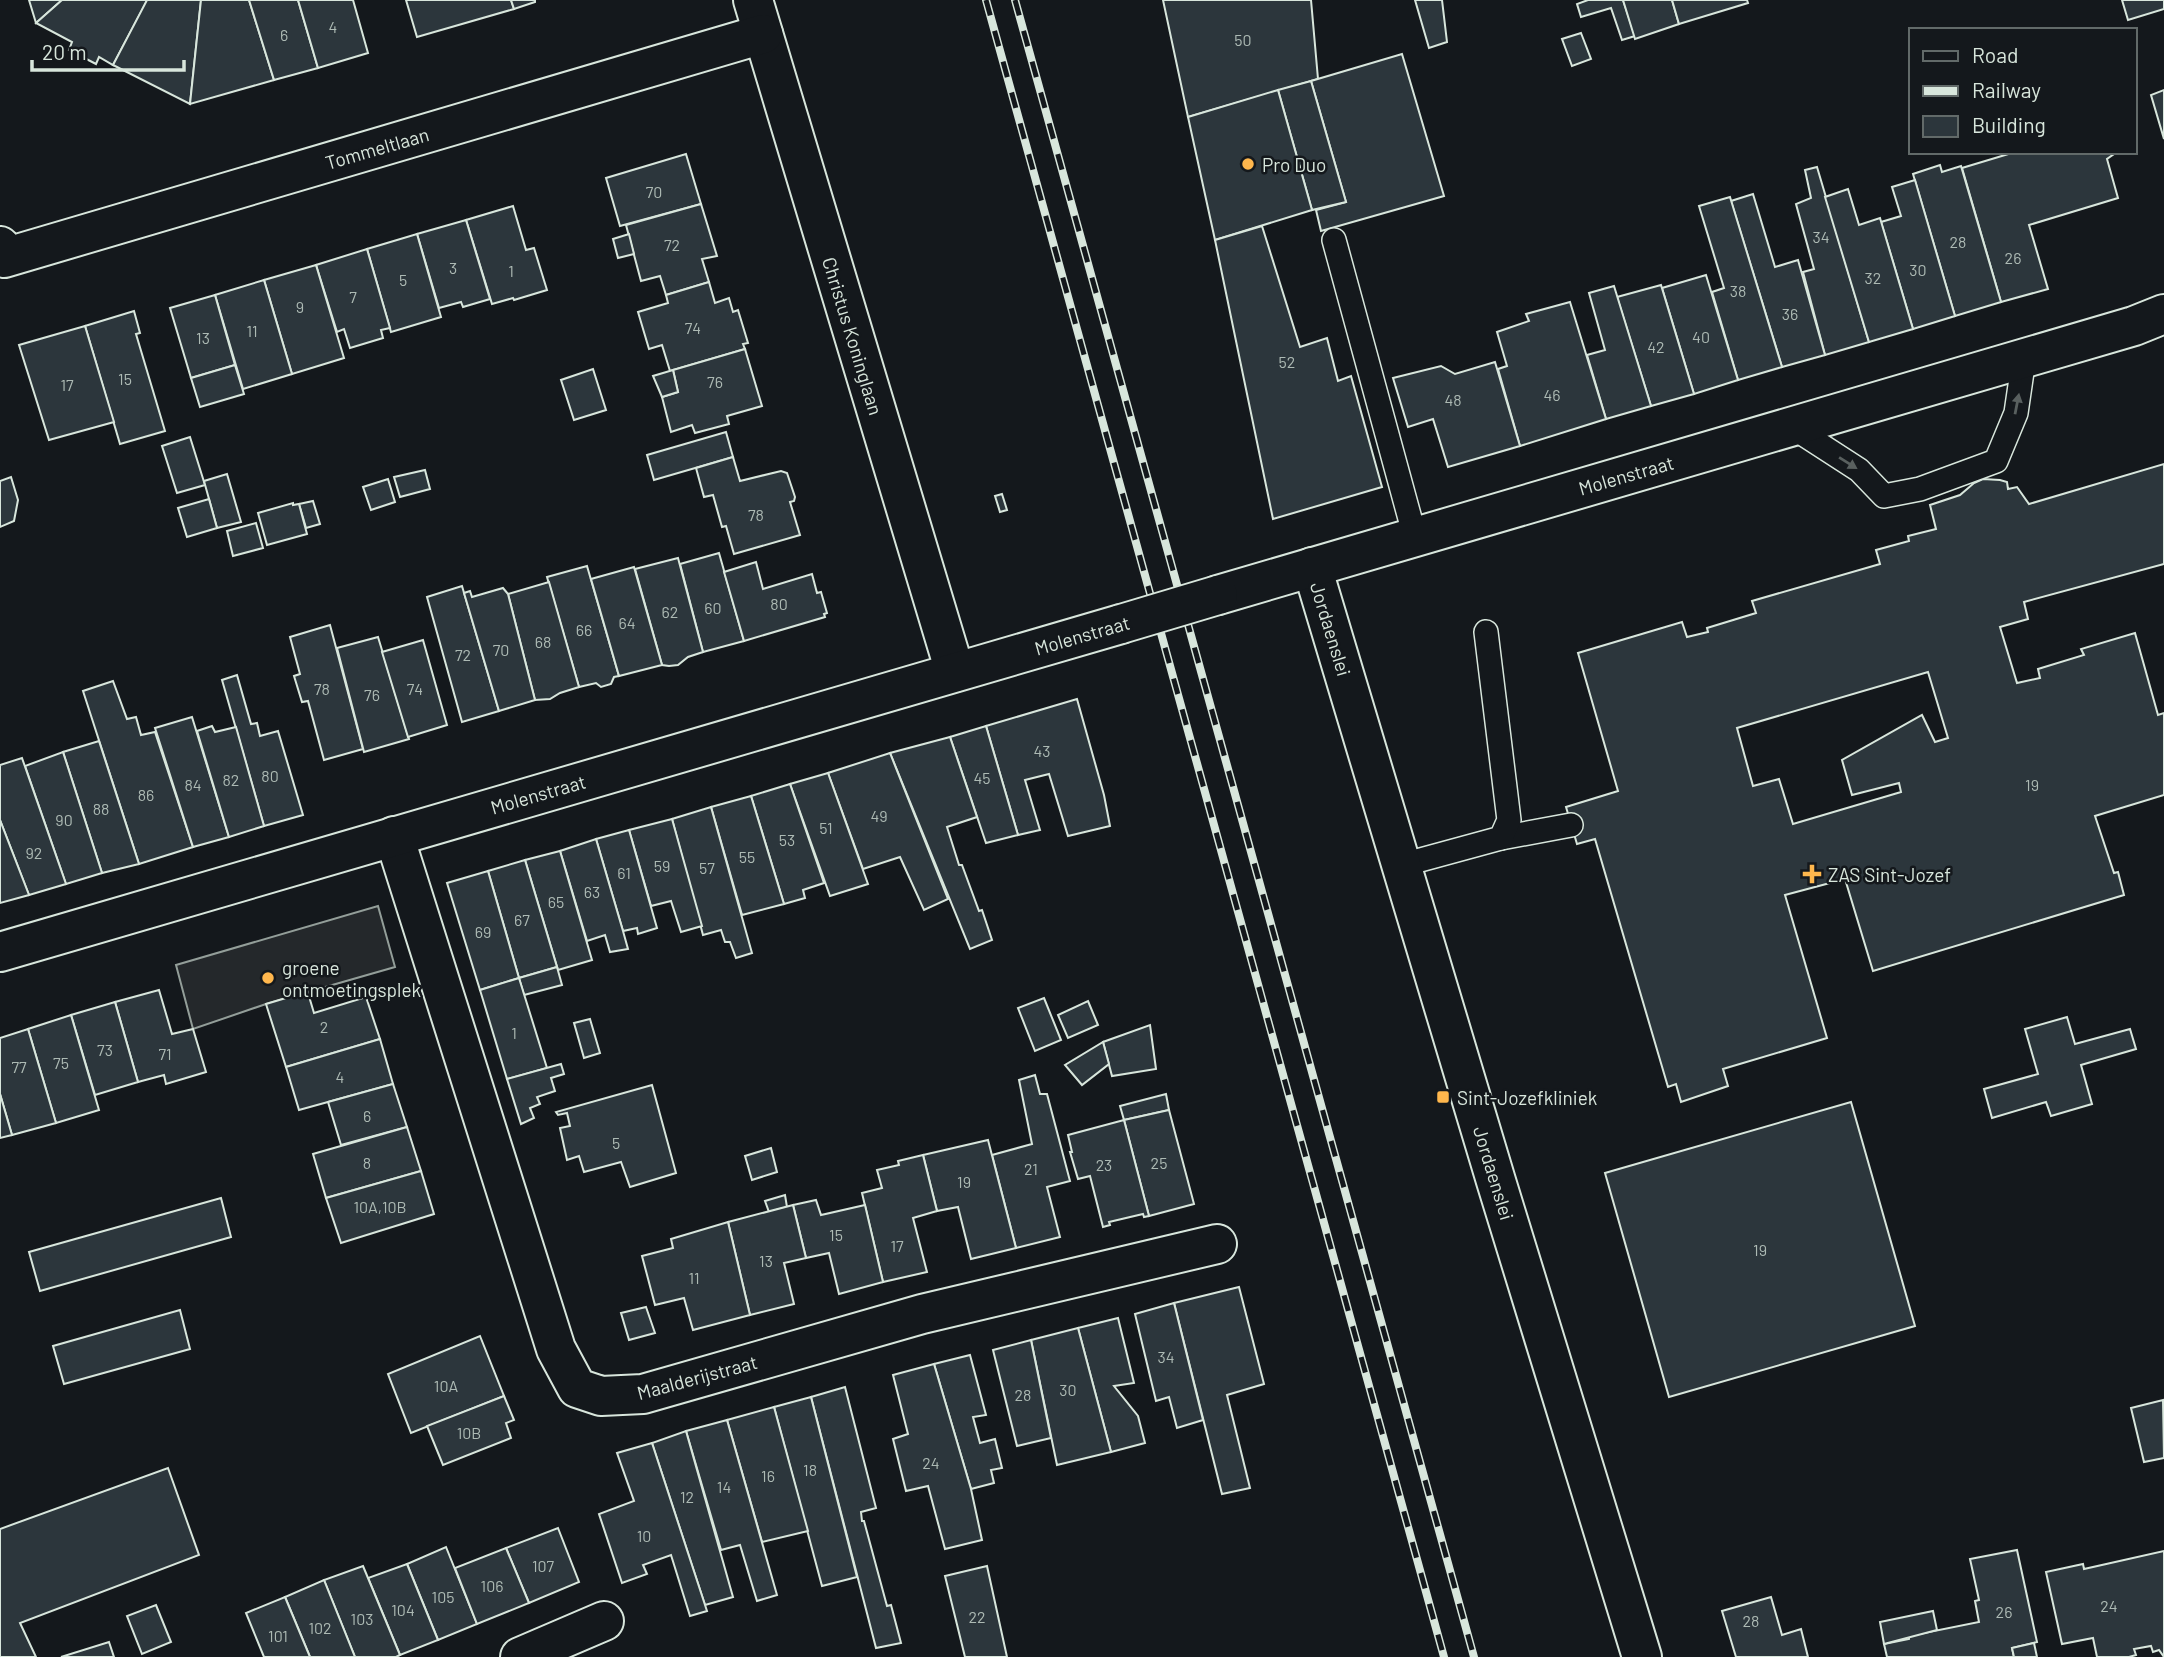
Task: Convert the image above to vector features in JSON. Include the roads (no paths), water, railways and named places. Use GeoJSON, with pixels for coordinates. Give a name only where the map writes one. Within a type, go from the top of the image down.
{"type":"FeatureCollection","features":[{"type":"Feature","properties":{"kind":"street","name":"Tommeltlaan"},"geometry":{"type":"LineString","coordinates":[[0,246],[4,258],[758,17]]}},
{"type":"Feature","properties":{"kind":"street","name":"Christus Koninglaan"},"geometry":{"type":"LineString","coordinates":[[758,17],[955,672]]}},
{"type":"Feature","properties":{"kind":"street","name":"Molenstraat"},"geometry":{"type":"LineString","coordinates":[[0,952],[2134,326],[2164,314]]}},
{"type":"Feature","properties":{"kind":"street","name":"Jordaenslei"},"geometry":{"type":"LineString","coordinates":[[1312,567],[1642,1657]]}},
{"type":"Feature","properties":{"kind":"street","name":"Maalderijstraat"},"geometry":{"type":"LineString","coordinates":[[394,836],[556,1349],[576,1388],[601,1396],[643,1394],[922,1314],[1217,1244]]}},
{"type":"Feature","properties":{"kind":"street"},"geometry":{"type":"LineString","coordinates":[[520,1657],[604,1621]]}},
{"type":"Feature","properties":{"kind":"lane"},"geometry":{"type":"LineString","coordinates":[[1334,240],[1415,537]]}},
{"type":"Feature","properties":{"kind":"lane"},"geometry":{"type":"LineString","coordinates":[[1791,426],[1859,470],[1884,496],[1920,489],[1996,461],[2016,413],[2024,358]]}},
{"type":"Feature","properties":{"kind":"lane"},"geometry":{"type":"LineString","coordinates":[[1486,632],[1509,820],[1501,838]]}},
{"type":"Feature","properties":{"kind":"lane"},"geometry":{"type":"LineString","coordinates":[[1402,865],[1501,838],[1571,825]]}},
{"type":"Feature","properties":{"kind":"railway"},"geometry":{"type":"LineString","coordinates":[[986,0],[1444,1657]]}},
{"type":"Feature","properties":{"kind":"railway"},"geometry":{"type":"LineString","coordinates":[[1015,0],[1474,1657]]}},
{"type":"Feature","properties":{"kind":"place","name":"Pro Duo"},"geometry":{"type":"Point","coordinates":[1248,164]}},
{"type":"Feature","properties":{"kind":"place","name":"ZAS Sint-Jozef"},"geometry":{"type":"Point","coordinates":[1812,874]}},
{"type":"Feature","properties":{"kind":"place","name":"groene ontmoetingsplek"},"geometry":{"type":"Point","coordinates":[268,978]}},
{"type":"Feature","properties":{"kind":"place","name":"Sint-Jozefkliniek"},"geometry":{"type":"Point","coordinates":[1443,1097]}}]}
